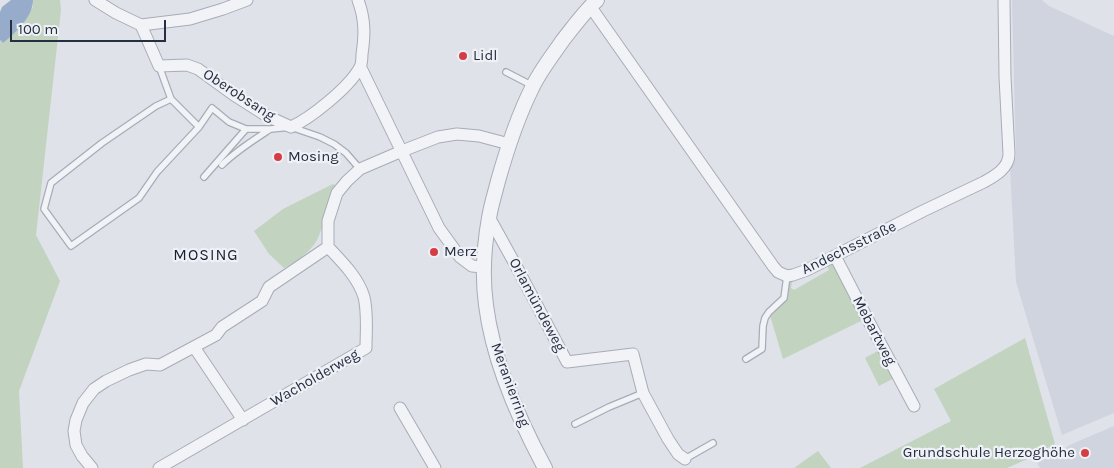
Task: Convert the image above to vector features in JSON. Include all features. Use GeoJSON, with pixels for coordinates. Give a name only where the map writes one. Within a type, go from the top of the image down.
{"type":"FeatureCollection","features":[{"type":"Feature","properties":{"kind":"street"},"geometry":{"type":"LineString","coordinates":[[95,0],[141,25],[190,19],[247,0]]}},
{"type":"Feature","properties":{"kind":"street","name":"Oberobsang"},"geometry":{"type":"LineString","coordinates":[[158,66],[187,65],[198,69],[267,116],[291,127],[314,114],[346,86],[360,68],[365,40],[364,22],[358,0]]}},
{"type":"Feature","properties":{"kind":"street","name":"Andechsstraße"},"geometry":{"type":"LineString","coordinates":[[591,2],[751,237],[776,270],[787,276],[807,270],[993,178],[1006,166],[1009,154],[1004,0]]}},
{"type":"Feature","properties":{"kind":"street","name":"Meranierring"},"geometry":{"type":"LineString","coordinates":[[545,468],[527,433],[501,369],[486,305],[483,268],[489,217],[508,144],[519,116],[533,86],[591,2]]}},
{"type":"Feature","properties":{"kind":"street"},"geometry":{"type":"LineString","coordinates":[[141,25],[158,66]]}},
{"type":"Feature","properties":{"kind":"street"},"geometry":{"type":"LineString","coordinates":[[360,68],[439,228],[460,257],[472,266],[483,268]]}},
{"type":"Feature","properties":{"kind":"street"},"geometry":{"type":"LineString","coordinates":[[92,468],[76,445],[74,431],[83,403],[94,389],[129,370],[146,364],[160,365],[216,335],[222,327],[262,301],[269,287],[328,247],[328,221],[337,193],[360,169],[438,137],[458,134],[479,136],[508,144]]}},
{"type":"Feature","properties":{"kind":"street","name":"Orlamündeweg"},"geometry":{"type":"LineString","coordinates":[[489,217],[567,362],[633,354],[643,393],[668,439],[678,454],[685,459]]}},
{"type":"Feature","properties":{"kind":"street","name":"Wacholderweg"},"geometry":{"type":"LineString","coordinates":[[159,468],[366,348],[364,297],[355,278],[328,247]]}},
{"type":"Feature","properties":{"kind":"street","name":"Mebartweg"},"geometry":{"type":"LineString","coordinates":[[835,256],[914,406]]}},
{"type":"Feature","properties":{"kind":"street"},"geometry":{"type":"LineString","coordinates":[[194,347],[243,420]]}},
{"type":"Feature","properties":{"kind":"street"},"geometry":{"type":"LineString","coordinates":[[400,408],[435,468]]}},
{"type":"Feature","properties":{"kind":"lane"},"geometry":{"type":"LineString","coordinates":[[158,66],[171,99],[199,127]]}},
{"type":"Feature","properties":{"kind":"lane"},"geometry":{"type":"LineString","coordinates":[[506,72],[533,86]]}},
{"type":"Feature","properties":{"kind":"lane"},"geometry":{"type":"LineString","coordinates":[[171,99],[156,106],[102,143],[51,183],[44,209],[71,246],[139,198],[157,172],[199,127],[212,108],[229,122],[246,129],[291,127],[324,138],[346,154],[360,169]]}},
{"type":"Feature","properties":{"kind":"lane"},"geometry":{"type":"LineString","coordinates":[[204,177],[246,129]]}},
{"type":"Feature","properties":{"kind":"lane"},"geometry":{"type":"LineString","coordinates":[[222,165],[234,154],[271,129]]}},
{"type":"Feature","properties":{"kind":"lane"},"geometry":{"type":"LineString","coordinates":[[746,359],[762,349],[765,318],[784,298],[787,276]]}},
{"type":"Feature","properties":{"kind":"lane"},"geometry":{"type":"LineString","coordinates":[[575,424],[643,393]]}},
{"type":"Feature","properties":{"kind":"lane"},"geometry":{"type":"LineString","coordinates":[[685,459],[713,443]]}},
{"type":"Feature","properties":{"kind":"shaded area"},"geometry":{"type":"Polygon","coordinates":[[[1012,0],[1042,0],[1049,6],[1114,36],[1114,413],[1062,435],[1016,282],[1010,167],[1016,157],[1012,0]]]}},
{"type":"Feature","properties":{"kind":"shaded area","name":"Grundschule Herzoghöhe"},"geometry":{"type":"Polygon","coordinates":[[[1114,426],[1114,468],[1040,468],[1037,463],[1074,443],[1114,426]]]}},
{"type":"Feature","properties":{"kind":"green space"},"geometry":{"type":"Polygon","coordinates":[[[33,0],[60,0],[61,10],[36,235],[60,281],[19,391],[23,468],[0,468],[0,40],[2,43],[33,7],[33,0]]]}},
{"type":"Feature","properties":{"kind":"green space"},"geometry":{"type":"Polygon","coordinates":[[[333,184],[336,186],[317,240],[303,256],[284,268],[269,254],[254,231],[283,209],[333,184]]]}},
{"type":"Feature","properties":{"kind":"green space"},"geometry":{"type":"Polygon","coordinates":[[[835,256],[867,318],[783,359],[769,312],[784,298],[787,276],[793,275],[791,288],[794,290],[829,270],[825,261],[835,256]]]}},
{"type":"Feature","properties":{"kind":"green space"},"geometry":{"type":"Polygon","coordinates":[[[1025,338],[1055,444],[1007,468],[860,468],[951,421],[934,389],[1025,338]]]}},
{"type":"Feature","properties":{"kind":"green space"},"geometry":{"type":"Polygon","coordinates":[[[883,348],[898,376],[879,386],[865,358],[883,348]]]}},
{"type":"Feature","properties":{"kind":"green space"},"geometry":{"type":"Polygon","coordinates":[[[818,451],[831,468],[794,468],[818,451]]]}},
{"type":"Feature","properties":{"kind":"water"},"geometry":{"type":"Polygon","coordinates":[[[11,0],[33,0],[27,18],[3,43],[0,40],[0,12],[2,7],[11,0]]]}},
{"type":"Feature","properties":{"kind":"place","name":"Lidl"},"geometry":{"type":"Point","coordinates":[463,56]}},
{"type":"Feature","properties":{"kind":"place","name":"Mosing"},"geometry":{"type":"Point","coordinates":[278,157]}},
{"type":"Feature","properties":{"kind":"place","name":"Merz"},"geometry":{"type":"Point","coordinates":[434,252]}},
{"type":"Feature","properties":{"kind":"place","name":"Grundschule Herzoghöhe"},"geometry":{"type":"Point","coordinates":[1085,453]}},
{"type":"Feature","properties":{"kind":"district","name":"MOSING"},"geometry":{"type":"Point","coordinates":[206,255]}}]}
